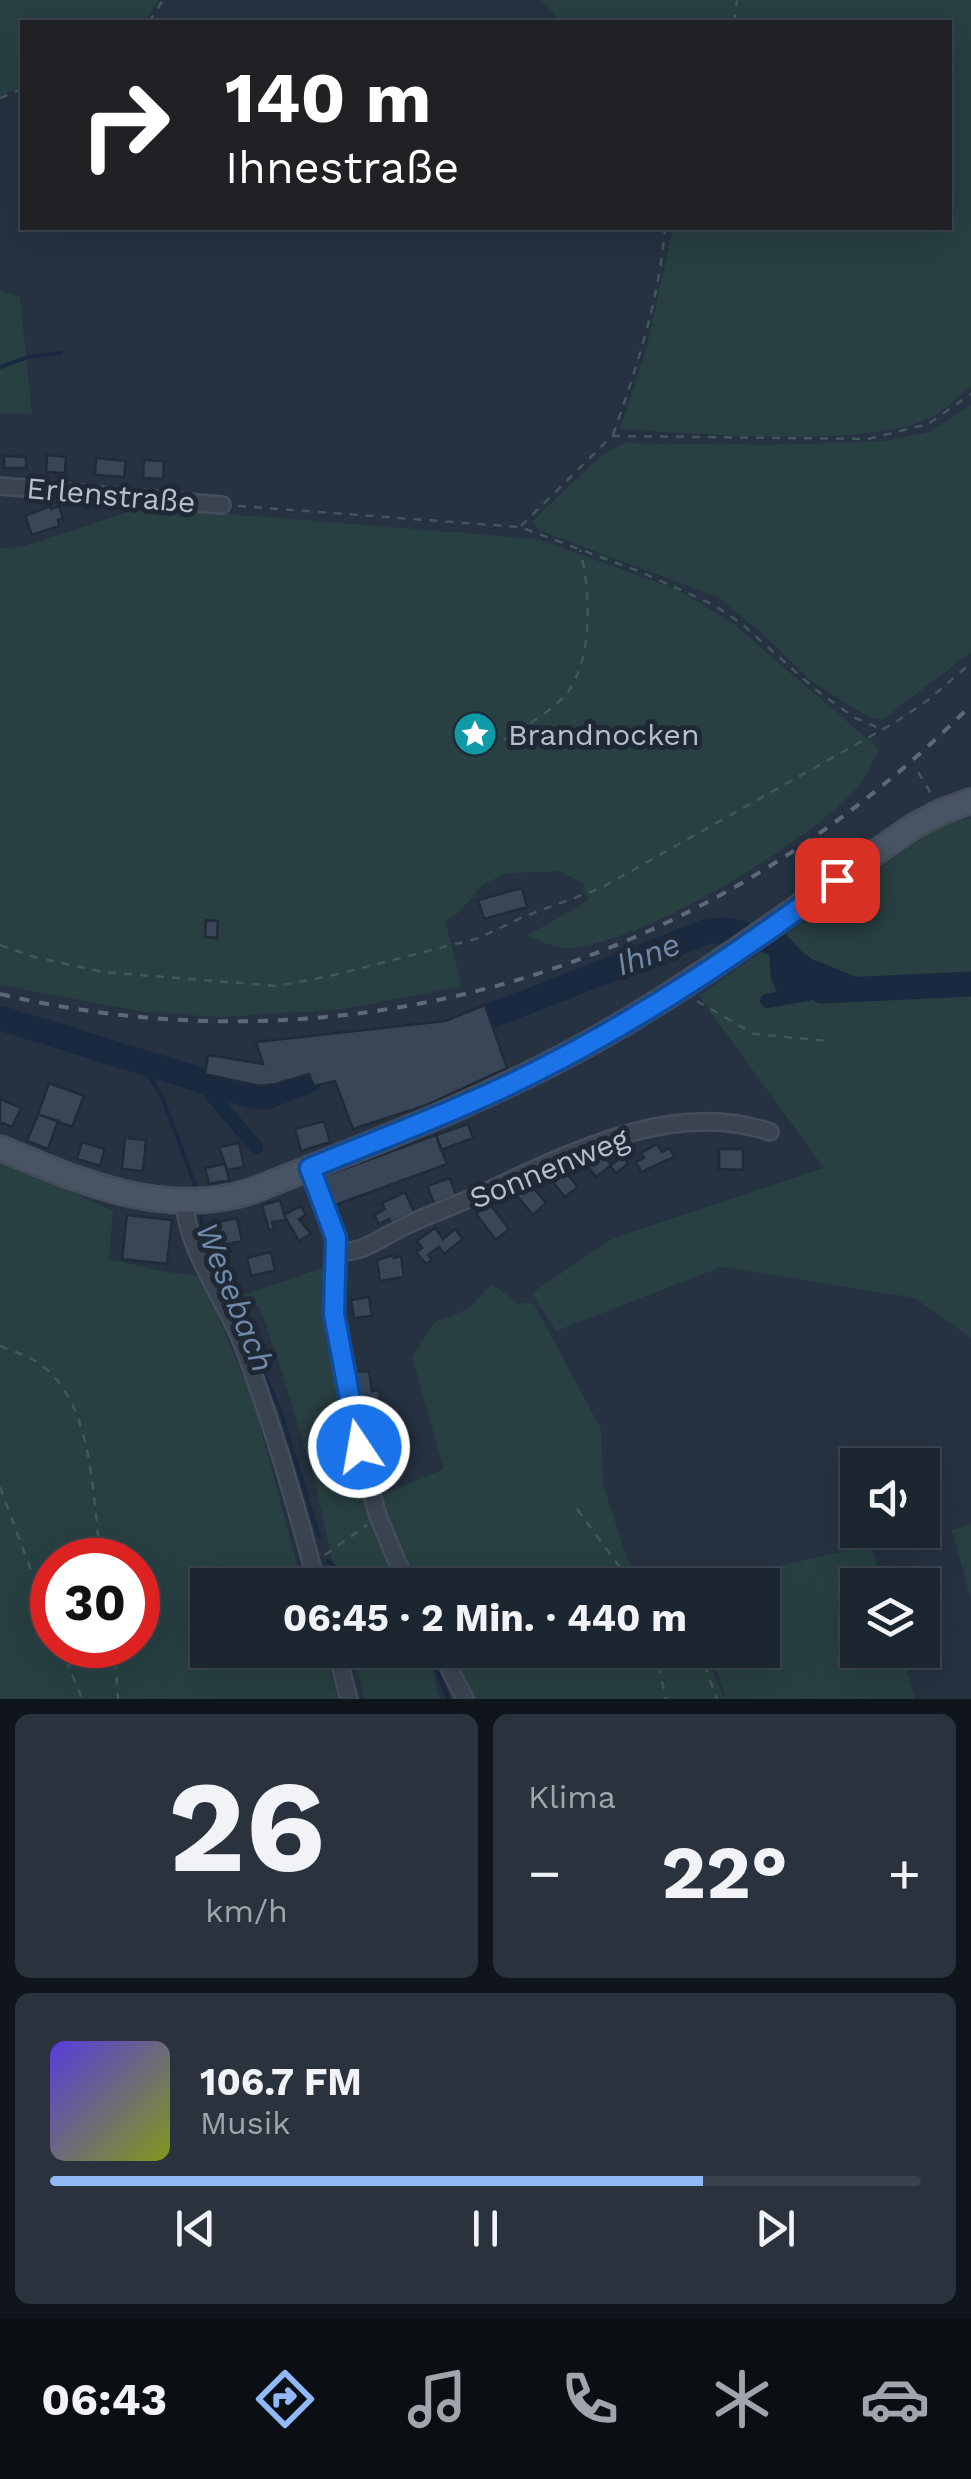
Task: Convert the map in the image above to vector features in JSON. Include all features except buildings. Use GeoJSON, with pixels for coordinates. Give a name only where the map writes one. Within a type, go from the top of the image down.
{"type":"FeatureCollection","features":[{"type":"Feature","properties":{"kind":"main road"},"geometry":{"type":"LineString","coordinates":[[0,1148],[108,1189],[161,1202],[235,1196],[500,1089],[593,1042],[739,951],[865,860],[942,812],[971,802]]}},
{"type":"Feature","properties":{"kind":"street","name":"Erlenstraße"},"geometry":{"type":"LineString","coordinates":[[0,486],[222,504]]}},
{"type":"Feature","properties":{"kind":"street","name":"Sonnenweg"},"geometry":{"type":"LineString","coordinates":[[336,1252],[356,1252],[576,1150],[649,1129],[712,1120],[744,1123],[770,1132]]}},
{"type":"Feature","properties":{"kind":"street"},"geometry":{"type":"LineString","coordinates":[[310,1168],[336,1238],[334,1314],[339,1352],[378,1516],[400,1568]]}},
{"type":"Feature","properties":{"kind":"street"},"geometry":{"type":"LineString","coordinates":[[194,1202],[187,1226],[240,1338],[269,1419],[313,1568]]}},
{"type":"Feature","properties":{"kind":"street"},"geometry":{"type":"LineString","coordinates":[[340,1668],[348,1699]]}},
{"type":"Feature","properties":{"kind":"street"},"geometry":{"type":"LineString","coordinates":[[449,1668],[465,1699]]}},
{"type":"Feature","properties":{"kind":"path"},"geometry":{"type":"LineString","coordinates":[[520,527],[612,436],[645,342],[657,293],[665,230]]}},
{"type":"Feature","properties":{"kind":"path"},"geometry":{"type":"LineString","coordinates":[[612,436],[868,439],[928,424],[971,394]]}},
{"type":"Feature","properties":{"kind":"path"},"geometry":{"type":"LineString","coordinates":[[222,504],[520,527],[714,605],[742,624],[816,690],[855,718],[881,729]]}},
{"type":"Feature","properties":{"kind":"path"},"geometry":{"type":"LineString","coordinates":[[504,740],[564,697],[576,678],[584,652],[587,576],[580,548]]}},
{"type":"Feature","properties":{"kind":"path"},"geometry":{"type":"LineString","coordinates":[[0,946],[103,972],[277,986],[479,938],[601,888],[881,729],[928,700],[971,663]]}},
{"type":"Feature","properties":{"kind":"path"},"geometry":{"type":"LineString","coordinates":[[918,772],[942,812]]}},
{"type":"Feature","properties":{"kind":"path"},"geometry":{"type":"LineString","coordinates":[[679,989],[754,1034],[827,1041]]}},
{"type":"Feature","properties":{"kind":"path"},"geometry":{"type":"LineString","coordinates":[[0,1346],[36,1362],[72,1401],[90,1462],[99,1538]]}},
{"type":"Feature","properties":{"kind":"path"},"geometry":{"type":"LineString","coordinates":[[0,1487],[30,1568]]}},
{"type":"Feature","properties":{"kind":"path"},"geometry":{"type":"LineString","coordinates":[[577,1509],[620,1568]]}},
{"type":"Feature","properties":{"kind":"path"},"geometry":{"type":"LineString","coordinates":[[312,1565],[378,1516]]}},
{"type":"Feature","properties":{"kind":"path"},"geometry":{"type":"LineString","coordinates":[[69,1668],[82,1699]]}},
{"type":"Feature","properties":{"kind":"path"},"geometry":{"type":"LineString","coordinates":[[116,1668],[118,1699]]}},
{"type":"Feature","properties":{"kind":"path"},"geometry":{"type":"LineString","coordinates":[[659,1668],[666,1699]]}},
{"type":"Feature","properties":{"kind":"path"},"geometry":{"type":"LineString","coordinates":[[705,1668],[718,1699]]}},
{"type":"Feature","properties":{"kind":"green space"},"geometry":{"type":"Polygon","coordinates":[[[0,0],[159,0],[145,20],[20,20],[20,88],[0,96],[0,0]]]}},
{"type":"Feature","properties":{"kind":"green space"},"geometry":{"type":"Polygon","coordinates":[[[541,0],[971,0],[971,387],[934,416],[870,433],[782,437],[620,429],[647,347],[673,230],[952,230],[952,20],[560,20],[541,0]]]}},
{"type":"Feature","properties":{"kind":"green space"},"geometry":{"type":"Polygon","coordinates":[[[0,290],[20,297],[32,414],[0,414],[0,290]]]}},
{"type":"Feature","properties":{"kind":"green space"},"geometry":{"type":"Polygon","coordinates":[[[971,404],[971,652],[882,720],[867,716],[812,682],[718,597],[541,531],[532,522],[599,457],[624,443],[772,445],[885,441],[932,431],[971,404]]]}},
{"type":"Feature","properties":{"kind":"green space"},"geometry":{"type":"Polygon","coordinates":[[[143,507],[537,539],[676,589],[730,621],[879,749],[861,783],[838,806],[768,859],[682,909],[602,942],[565,948],[526,936],[588,901],[583,883],[559,871],[507,873],[484,884],[457,914],[445,921],[462,986],[344,1009],[219,1017],[138,1011],[0,985],[0,548],[21,547],[143,507]]]}},
{"type":"Feature","properties":{"kind":"green space"},"geometry":{"type":"Polygon","coordinates":[[[971,818],[971,1338],[915,1298],[721,1267],[556,1331],[532,1293],[612,1239],[824,1168],[699,996],[938,826],[971,818]]]}},
{"type":"Feature","properties":{"kind":"green space"},"geometry":{"type":"Polygon","coordinates":[[[0,1159],[113,1211],[109,1259],[201,1276],[253,1400],[298,1568],[190,1568],[190,1668],[329,1668],[338,1699],[0,1699],[0,1159]]]}},
{"type":"Feature","properties":{"kind":"green space"},"geometry":{"type":"Polygon","coordinates":[[[325,1267],[340,1388],[397,1568],[334,1568],[316,1486],[280,1366],[260,1308],[244,1295],[325,1267]]]}},
{"type":"Feature","properties":{"kind":"green space"},"geometry":{"type":"Polygon","coordinates":[[[492,1284],[517,1303],[534,1304],[601,1429],[603,1485],[628,1561],[635,1568],[404,1568],[376,1497],[444,1469],[412,1357],[435,1322],[468,1309],[492,1284]]]}},
{"type":"Feature","properties":{"kind":"green space"},"geometry":{"type":"Polygon","coordinates":[[[971,1524],[971,1601],[952,1530],[971,1524]]]}},
{"type":"Feature","properties":{"kind":"green space"},"geometry":{"type":"Polygon","coordinates":[[[872,1548],[877,1568],[840,1568],[840,1668],[906,1668],[915,1699],[727,1699],[716,1668],[780,1668],[780,1568],[770,1568],[872,1548]]]}},
{"type":"Feature","properties":{"kind":"green space"},"geometry":{"type":"Polygon","coordinates":[[[357,1668],[432,1668],[440,1699],[364,1699],[357,1668]]]}},
{"type":"Feature","properties":{"kind":"green space"},"geometry":{"type":"Polygon","coordinates":[[[448,1668],[711,1668],[725,1699],[452,1699],[448,1668]]]}},
{"type":"Feature","properties":{"kind":"water"},"geometry":{"type":"Polygon","coordinates":[[[785,939],[812,959],[856,977],[778,994],[771,979],[769,950],[785,939]]]}},
{"type":"Feature","properties":{"kind":"waterway"},"geometry":{"type":"LineString","coordinates":[[0,367],[28,357],[60,353]]}},
{"type":"Feature","properties":{"kind":"waterway","name":"Ihne"},"geometry":{"type":"LineString","coordinates":[[491,1016],[708,931],[728,930],[778,944],[822,991],[971,984]]}},
{"type":"Feature","properties":{"kind":"waterway"},"geometry":{"type":"LineString","coordinates":[[767,1001],[822,991]]}},
{"type":"Feature","properties":{"kind":"waterway","name":"Ihne"},"geometry":{"type":"LineString","coordinates":[[0,1018],[252,1096],[267,1097],[310,1080]]}},
{"type":"Feature","properties":{"kind":"waterway","name":"Wesebach"},"geometry":{"type":"LineString","coordinates":[[140,1060],[162,1097],[197,1190]]}},
{"type":"Feature","properties":{"kind":"waterway"},"geometry":{"type":"LineString","coordinates":[[208,1083],[211,1094],[256,1147]]}},
{"type":"Feature","properties":{"kind":"waterway","name":"Wesebach"},"geometry":{"type":"LineString","coordinates":[[200,1209],[202,1228],[281,1412],[319,1537]]}},
{"type":"Feature","properties":{"kind":"waterway","name":"Wesebach"},"geometry":{"type":"LineString","coordinates":[[328,1561],[335,1568]]}},
{"type":"Feature","properties":{"kind":"waterway","name":"Wesebach"},"geometry":{"type":"LineString","coordinates":[[436,1668],[448,1699]]}},
{"type":"Feature","properties":{"kind":"railway"},"geometry":{"type":"LineString","coordinates":[[0,994],[134,1016],[266,1021],[397,1008],[523,978],[645,932],[761,871],[870,795],[971,705]]}},
{"type":"Feature","properties":{"kind":"place","name":"Brandnocken"},"geometry":{"type":"Point","coordinates":[475,734]}},
{"type":"Feature","properties":{"kind":"route"},"geometry":{"type":"LineString","coordinates":[[359,1447],[334,1314],[338,1246],[310,1168],[500,1089],[593,1042],[739,951],[837,880]]}}]}
